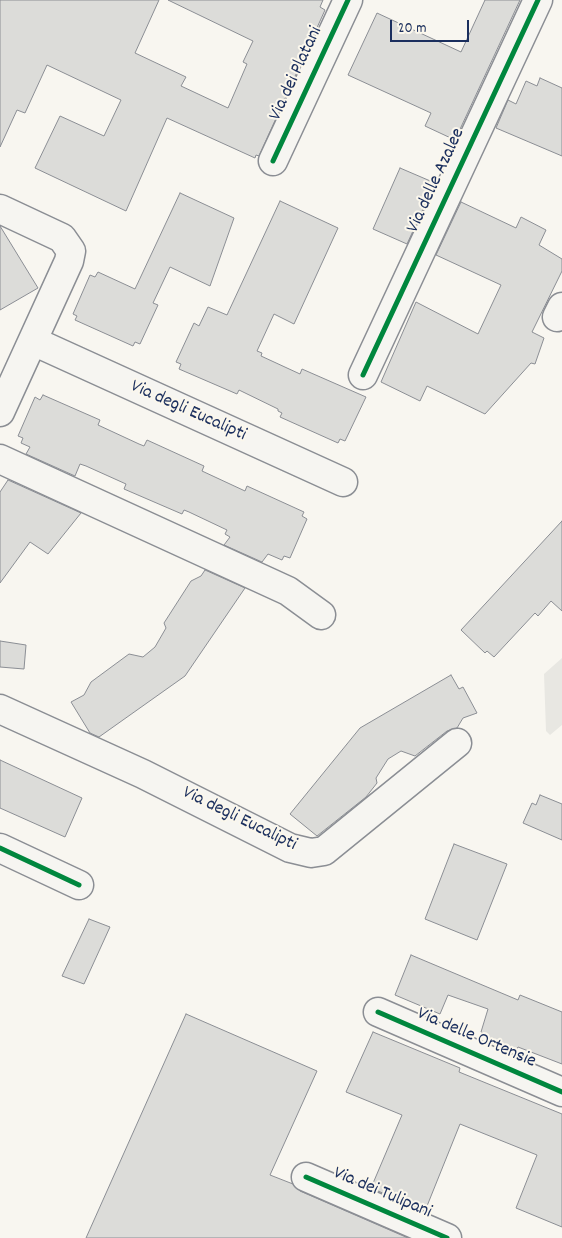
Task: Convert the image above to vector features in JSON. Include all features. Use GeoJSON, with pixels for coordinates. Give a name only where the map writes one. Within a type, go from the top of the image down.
{"type":"FeatureCollection","features":[{"type":"Feature","properties":{"kind":"street","name":"Via dei Platani"},"geometry":{"type":"LineString","coordinates":[[273,161],[348,0]]}},
{"type":"Feature","properties":{"kind":"street","name":"Via delle Azalee"},"geometry":{"type":"LineString","coordinates":[[363,375],[538,0]]}},
{"type":"Feature","properties":{"kind":"street"},"geometry":{"type":"LineString","coordinates":[[0,209],[62,238],[71,251],[69,261],[0,412]]}},
{"type":"Feature","properties":{"kind":"street","name":"Via degli Eucalipti"},"geometry":{"type":"LineString","coordinates":[[33,341],[343,482]]}},
{"type":"Feature","properties":{"kind":"street"},"geometry":{"type":"LineString","coordinates":[[0,459],[288,591],[321,614]]}},
{"type":"Feature","properties":{"kind":"street","name":"Via degli Eucalipti"},"geometry":{"type":"LineString","coordinates":[[0,709],[143,774],[290,848],[311,853],[324,851],[457,743]]}},
{"type":"Feature","properties":{"kind":"street"},"geometry":{"type":"LineString","coordinates":[[0,848],[79,885]]}},
{"type":"Feature","properties":{"kind":"street","name":"Via delle Ortensie"},"geometry":{"type":"LineString","coordinates":[[378,1012],[562,1092]]}},
{"type":"Feature","properties":{"kind":"street","name":"Via dei Tulipani"},"geometry":{"type":"LineString","coordinates":[[306,1176],[447,1238]]}},
{"type":"Feature","properties":{"kind":"shaded area"},"geometry":{"type":"Polygon","coordinates":[[[562,658],[562,725],[550,735],[546,731],[544,674],[562,658]]]}},
{"type":"Feature","properties":{"kind":"building"},"geometry":{"type":"Polygon","coordinates":[[[0,0],[159,0],[135,53],[186,77],[181,86],[228,108],[247,64],[243,62],[253,41],[168,0],[323,0],[320,7],[325,10],[259,156],[256,155],[255,158],[167,118],[126,211],[35,168],[60,116],[104,136],[121,100],[47,65],[25,113],[17,110],[0,147],[0,0]]]}},
{"type":"Feature","properties":{"kind":"building"},"geometry":{"type":"Polygon","coordinates":[[[485,0],[520,0],[455,140],[425,126],[431,113],[348,75],[377,13],[461,52],[485,0]]]}},
{"type":"Feature","properties":{"kind":"building"},"geometry":{"type":"Polygon","coordinates":[[[540,78],[562,88],[562,156],[496,128],[508,100],[516,104],[526,81],[537,86],[540,78]]]}},
{"type":"Feature","properties":{"kind":"building"},"geometry":{"type":"Polygon","coordinates":[[[400,168],[435,183],[407,244],[373,229],[400,168]]]}},
{"type":"Feature","properties":{"kind":"building"},"geometry":{"type":"Polygon","coordinates":[[[180,193],[234,218],[210,286],[170,267],[153,303],[158,305],[140,344],[135,342],[133,346],[75,320],[77,316],[73,314],[90,275],[95,277],[98,272],[135,289],[180,193]]]}},
{"type":"Feature","properties":{"kind":"building"},"geometry":{"type":"Polygon","coordinates":[[[280,201],[338,228],[294,324],[274,314],[257,351],[262,353],[261,356],[300,374],[302,369],[366,397],[345,441],[340,439],[338,443],[280,417],[282,413],[278,409],[239,390],[237,394],[179,369],[181,364],[176,362],[194,323],[199,326],[208,307],[227,315],[280,201]]]}},
{"type":"Feature","properties":{"kind":"building"},"geometry":{"type":"Polygon","coordinates":[[[461,202],[516,228],[521,217],[546,230],[539,245],[562,259],[562,271],[532,332],[544,338],[535,364],[531,363],[485,414],[427,386],[420,401],[381,382],[416,302],[478,334],[501,285],[436,255],[461,202]]]}},
{"type":"Feature","properties":{"kind":"building"},"geometry":{"type":"Polygon","coordinates":[[[0,226],[38,288],[0,310],[0,226]]]}},
{"type":"Feature","properties":{"kind":"building"},"geometry":{"type":"Polygon","coordinates":[[[43,395],[100,420],[98,425],[139,444],[144,446],[147,440],[204,466],[202,471],[245,491],[247,486],[304,512],[302,516],[307,519],[290,558],[284,556],[282,560],[268,554],[262,562],[224,545],[230,537],[225,534],[227,530],[189,512],[184,510],[182,514],[124,489],[126,484],[86,466],[80,464],[75,476],[26,454],[30,447],[21,443],[23,438],[18,436],[35,397],[40,400],[43,395]]]}},
{"type":"Feature","properties":{"kind":"building"},"geometry":{"type":"Polygon","coordinates":[[[8,480],[81,513],[48,554],[30,542],[0,583],[0,492],[8,480]]]}},
{"type":"Feature","properties":{"kind":"building"},"geometry":{"type":"Polygon","coordinates":[[[562,521],[562,611],[551,601],[538,616],[535,613],[494,657],[487,651],[485,653],[461,630],[562,521]]]}},
{"type":"Feature","properties":{"kind":"building"},"geometry":{"type":"Polygon","coordinates":[[[205,570],[245,588],[185,676],[99,737],[90,733],[71,702],[84,695],[91,682],[129,654],[143,657],[155,647],[166,628],[164,623],[191,581],[201,576],[205,570]]]}},
{"type":"Feature","properties":{"kind":"building"},"geometry":{"type":"Polygon","coordinates":[[[0,641],[26,645],[24,669],[0,667],[0,641]]]}},
{"type":"Feature","properties":{"kind":"building"},"geometry":{"type":"Polygon","coordinates":[[[451,675],[459,689],[463,687],[477,713],[463,718],[457,728],[447,731],[415,756],[401,751],[388,759],[376,778],[377,783],[366,797],[317,836],[290,814],[360,728],[451,675]]]}},
{"type":"Feature","properties":{"kind":"building"},"geometry":{"type":"Polygon","coordinates":[[[0,760],[82,798],[65,837],[0,808],[0,760]]]}},
{"type":"Feature","properties":{"kind":"building"},"geometry":{"type":"Polygon","coordinates":[[[540,795],[562,804],[562,840],[523,823],[532,803],[536,805],[540,795]]]}},
{"type":"Feature","properties":{"kind":"building"},"geometry":{"type":"Polygon","coordinates":[[[454,844],[507,864],[477,940],[425,919],[454,844]]]}},
{"type":"Feature","properties":{"kind":"building"},"geometry":{"type":"Polygon","coordinates":[[[89,919],[110,927],[84,984],[62,976],[89,919]]]}},
{"type":"Feature","properties":{"kind":"building"},"geometry":{"type":"Polygon","coordinates":[[[411,955],[518,1000],[520,995],[562,1012],[562,1064],[518,1047],[516,1050],[488,1039],[488,1035],[481,1032],[488,1009],[448,995],[440,1014],[395,995],[411,955]]]}},
{"type":"Feature","properties":{"kind":"building"},"geometry":{"type":"Polygon","coordinates":[[[186,1014],[317,1071],[270,1175],[293,1184],[300,1191],[408,1238],[86,1238],[186,1014]]]}},
{"type":"Feature","properties":{"kind":"building"},"geometry":{"type":"Polygon","coordinates":[[[373,1032],[460,1068],[459,1072],[562,1114],[562,1227],[516,1208],[537,1155],[460,1124],[425,1211],[371,1188],[402,1115],[346,1092],[373,1032]]]}},
{"type":"Feature","properties":{"kind":"cycle path"},"geometry":{"type":"LineString","coordinates":[[273,161],[348,0]]}},
{"type":"Feature","properties":{"kind":"cycle path"},"geometry":{"type":"LineString","coordinates":[[363,375],[538,0]]}},
{"type":"Feature","properties":{"kind":"cycle path"},"geometry":{"type":"LineString","coordinates":[[0,848],[79,885]]}},
{"type":"Feature","properties":{"kind":"cycle path"},"geometry":{"type":"LineString","coordinates":[[378,1012],[562,1092]]}},
{"type":"Feature","properties":{"kind":"cycle path"},"geometry":{"type":"LineString","coordinates":[[306,1177],[447,1238]]}}]}
